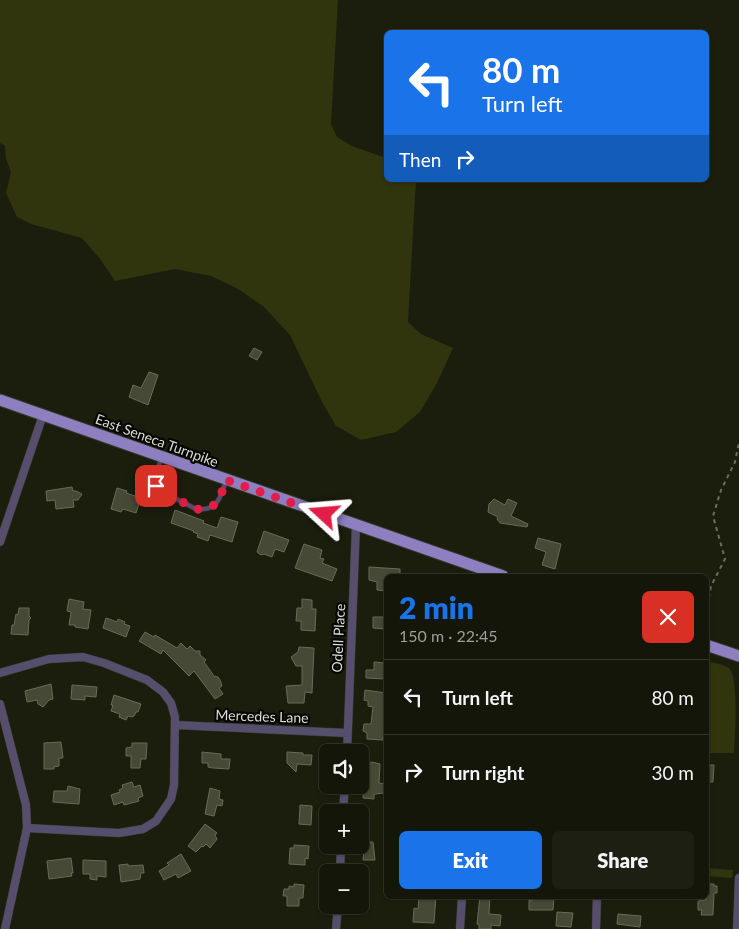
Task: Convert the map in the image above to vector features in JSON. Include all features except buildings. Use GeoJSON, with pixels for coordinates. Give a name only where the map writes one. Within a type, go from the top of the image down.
{"type":"FeatureCollection","features":[{"type":"Feature","properties":{"kind":"main road","name":"East Seneca Turnpike"},"geometry":{"type":"LineString","coordinates":[[0,400],[356,525],[481,573]]}},
{"type":"Feature","properties":{"kind":"main road"},"geometry":{"type":"LineString","coordinates":[[709,646],[739,656]]}},
{"type":"Feature","properties":{"kind":"street"},"geometry":{"type":"LineString","coordinates":[[0,542],[44,415]]}},
{"type":"Feature","properties":{"kind":"street","name":"Odell Place"},"geometry":{"type":"LineString","coordinates":[[347,744],[356,525]]}},
{"type":"Feature","properties":{"kind":"street"},"geometry":{"type":"LineString","coordinates":[[0,673],[49,659],[83,657],[104,663],[147,680],[163,692],[171,703],[176,725],[174,785],[171,799],[156,821],[142,829],[119,833],[27,828]]}},
{"type":"Feature","properties":{"kind":"street"},"geometry":{"type":"LineString","coordinates":[[0,704],[26,805],[27,828],[5,929]]}},
{"type":"Feature","properties":{"kind":"street","name":"Mercedes Lane"},"geometry":{"type":"LineString","coordinates":[[176,725],[347,732]]}},
{"type":"Feature","properties":{"kind":"street"},"geometry":{"type":"LineString","coordinates":[[737,929],[739,878]]}},
{"type":"Feature","properties":{"kind":"street"},"geometry":{"type":"LineString","coordinates":[[460,929],[462,899]]}},
{"type":"Feature","properties":{"kind":"street"},"geometry":{"type":"LineString","coordinates":[[596,929],[597,899]]}},
{"type":"Feature","properties":{"kind":"street"},"geometry":{"type":"LineString","coordinates":[[336,929],[337,914]]}},
{"type":"Feature","properties":{"kind":"lane"},"geometry":{"type":"LineString","coordinates":[[162,457],[155,480],[156,486],[159,490],[196,509],[215,505],[219,501],[226,480]]}},
{"type":"Feature","properties":{"kind":"path"},"geometry":{"type":"LineString","coordinates":[[709,597],[711,586],[725,559],[713,516],[721,490],[735,462],[739,442]]}},
{"type":"Feature","properties":{"kind":"green space"},"geometry":{"type":"Polygon","coordinates":[[[0,0],[338,0],[331,124],[337,137],[352,146],[384,157],[384,182],[416,182],[408,322],[421,334],[453,348],[437,383],[420,412],[396,432],[361,440],[336,426],[322,402],[290,335],[263,306],[238,289],[211,276],[175,269],[115,281],[82,238],[31,224],[17,217],[6,193],[11,172],[6,159],[5,146],[0,143],[0,0]]]}},
{"type":"Feature","properties":{"kind":"green space"},"geometry":{"type":"Polygon","coordinates":[[[709,662],[729,668],[732,674],[736,708],[734,753],[709,753],[709,662]]]}},
{"type":"Feature","properties":{"kind":"green space"},"geometry":{"type":"Polygon","coordinates":[[[709,868],[733,870],[732,878],[709,876],[709,868]]]}},
{"type":"Feature","properties":{"kind":"route"},"geometry":{"type":"LineString","coordinates":[[156,486],[159,490],[196,509],[203,509],[215,505],[219,501],[226,480],[324,514]]}}]}
